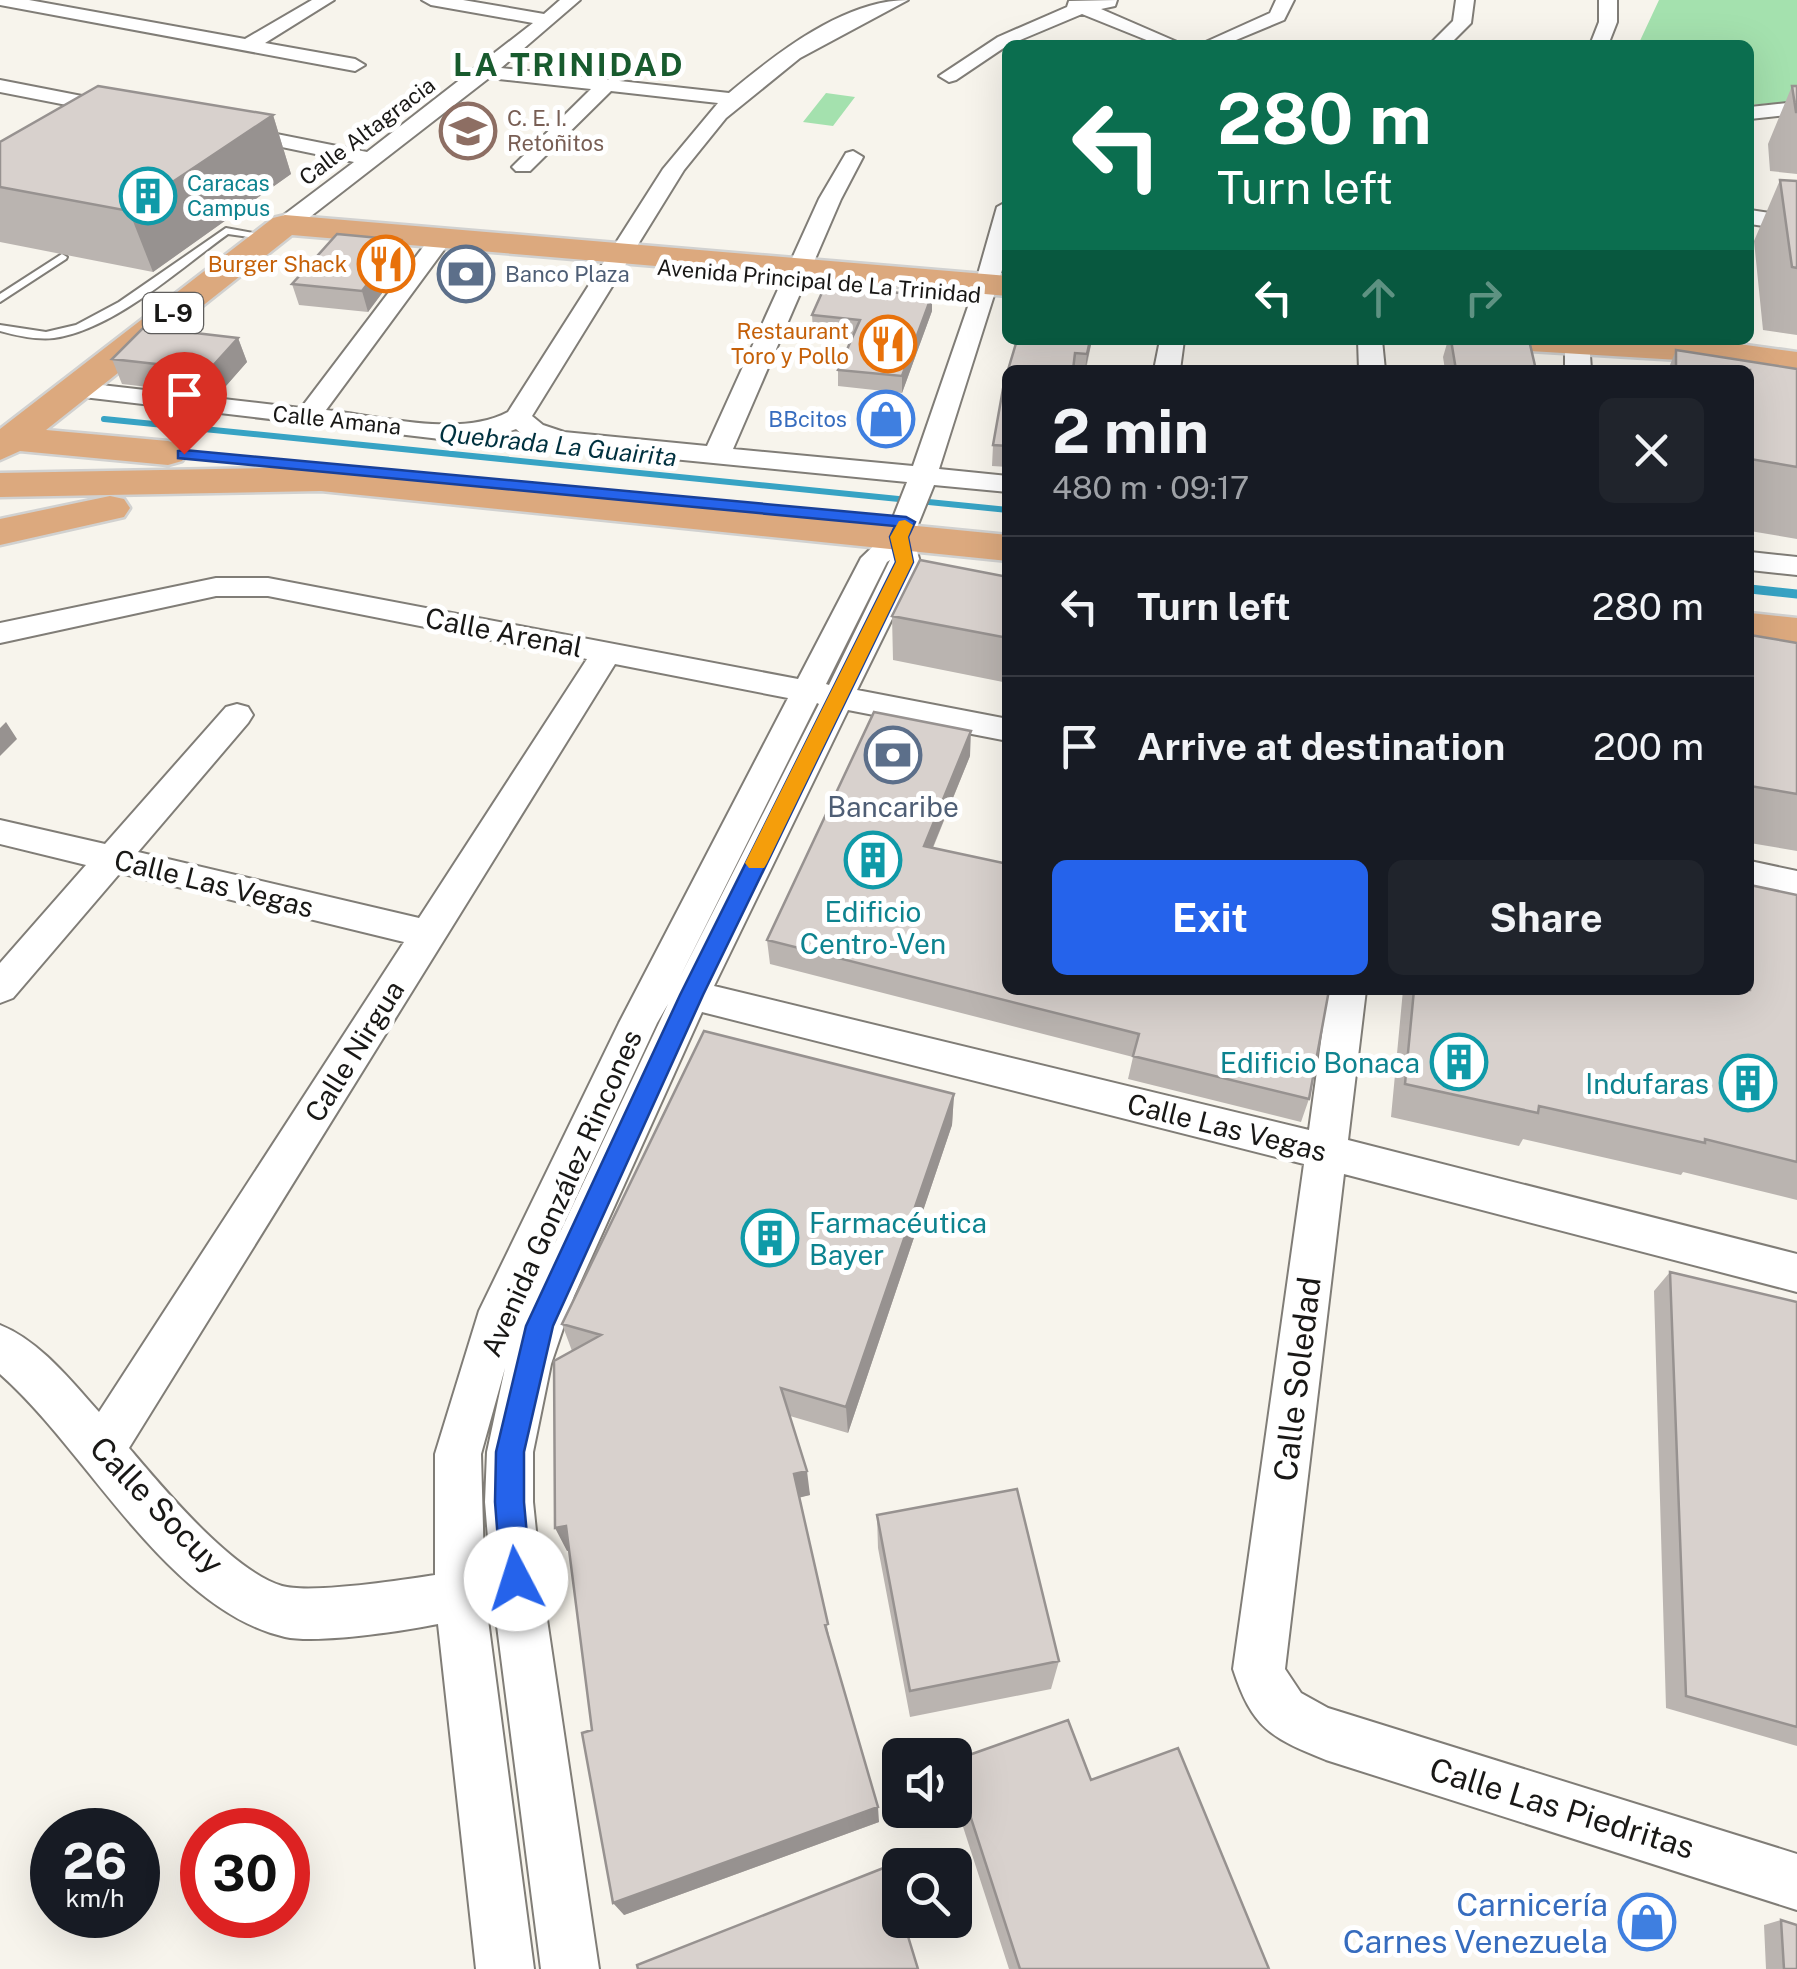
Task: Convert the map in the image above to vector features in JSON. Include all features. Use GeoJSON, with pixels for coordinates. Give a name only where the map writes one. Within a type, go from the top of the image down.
{"type":"FeatureCollection","features":[{"type":"Feature","properties":{"kind":"main road","name":"Avenida Principal de La Trinidad"},"geometry":{"type":"LineString","coordinates":[[276,232],[997,291]]}},
{"type":"Feature","properties":{"kind":"main road","name":"L-9"},"geometry":{"type":"LineString","coordinates":[[6,444],[75,407],[276,232]]}},
{"type":"Feature","properties":{"kind":"main road"},"geometry":{"type":"LineString","coordinates":[[1552,345],[1578,351],[1712,350],[1797,363]]}},
{"type":"Feature","properties":{"kind":"main road"},"geometry":{"type":"LineString","coordinates":[[1750,345],[1797,352]]}},
{"type":"Feature","properties":{"kind":"main road"},"geometry":{"type":"LineString","coordinates":[[13,395],[75,407],[115,396]]}},
{"type":"Feature","properties":{"kind":"main road"},"geometry":{"type":"LineString","coordinates":[[75,407],[113,448]]}},
{"type":"Feature","properties":{"kind":"main road"},"geometry":{"type":"LineString","coordinates":[[6,444],[113,448],[1002,532]]}},
{"type":"Feature","properties":{"kind":"main road"},"geometry":{"type":"LineString","coordinates":[[0,485],[321,480],[906,523],[1002,547]]}},
{"type":"Feature","properties":{"kind":"main road"},"geometry":{"type":"LineString","coordinates":[[0,532],[238,481]]}},
{"type":"Feature","properties":{"kind":"main road"},"geometry":{"type":"LineString","coordinates":[[1754,610],[1797,615]]}},
{"type":"Feature","properties":{"kind":"main road"},"geometry":{"type":"LineString","coordinates":[[1754,627],[1797,632]]}},
{"type":"Feature","properties":{"kind":"street"},"geometry":{"type":"LineString","coordinates":[[0,0],[355,65]]}},
{"type":"Feature","properties":{"kind":"street"},"geometry":{"type":"LineString","coordinates":[[250,44],[325,0]]}},
{"type":"Feature","properties":{"kind":"street"},"geometry":{"type":"LineString","coordinates":[[432,0],[550,20]]}},
{"type":"Feature","properties":{"kind":"street","name":"Calle Altagracia"},"geometry":{"type":"LineString","coordinates":[[276,232],[485,72],[571,0]]}},
{"type":"Feature","properties":{"kind":"street"},"geometry":{"type":"LineString","coordinates":[[899,0],[821,38],[733,99],[683,154],[518,417],[534,431],[561,440],[1002,483]]}},
{"type":"Feature","properties":{"kind":"street"},"geometry":{"type":"LineString","coordinates":[[1064,0],[1163,40]]}},
{"type":"Feature","properties":{"kind":"street"},"geometry":{"type":"LineString","coordinates":[[1220,40],[1278,16],[1284,0]]}},
{"type":"Feature","properties":{"kind":"street"},"geometry":{"type":"LineString","coordinates":[[1443,40],[1462,23],[1465,0]]}},
{"type":"Feature","properties":{"kind":"street"},"geometry":{"type":"LineString","coordinates":[[1602,40],[1608,22],[1608,0]]}},
{"type":"Feature","properties":{"kind":"street"},"geometry":{"type":"LineString","coordinates":[[1007,40],[1083,8],[1110,2],[1127,25]]}},
{"type":"Feature","properties":{"kind":"street"},"geometry":{"type":"LineString","coordinates":[[949,76],[1002,43]]}},
{"type":"Feature","properties":{"kind":"street"},"geometry":{"type":"LineString","coordinates":[[485,72],[733,99]]}},
{"type":"Feature","properties":{"kind":"street"},"geometry":{"type":"LineString","coordinates":[[0,86],[129,111],[85,129]]}},
{"type":"Feature","properties":{"kind":"street"},"geometry":{"type":"LineString","coordinates":[[523,167],[605,86]]}},
{"type":"Feature","properties":{"kind":"street"},"geometry":{"type":"LineString","coordinates":[[1754,113],[1797,108]]}},
{"type":"Feature","properties":{"kind":"street"},"geometry":{"type":"LineString","coordinates":[[216,128],[371,158]]}},
{"type":"Feature","properties":{"kind":"street"},"geometry":{"type":"LineString","coordinates":[[716,456],[830,199],[853,157]]}},
{"type":"Feature","properties":{"kind":"street"},"geometry":{"type":"LineString","coordinates":[[1754,218],[1797,224]]}},
{"type":"Feature","properties":{"kind":"street"},"geometry":{"type":"LineString","coordinates":[[308,416],[437,245]]}},
{"type":"Feature","properties":{"kind":"street","name":"Avenida González Rincones"},"geometry":{"type":"LineString","coordinates":[[506,1969],[460,1597],[458,1454],[485,1356],[501,1310],[674,991],[822,693],[904,562],[906,523],[997,291],[1002,250]]}},
{"type":"Feature","properties":{"kind":"street","name":"Calle Amana"},"geometry":{"type":"LineString","coordinates":[[115,396],[457,434],[498,428],[518,417]]}},
{"type":"Feature","properties":{"kind":"street"},"geometry":{"type":"LineString","coordinates":[[1754,561],[1797,566]]}},
{"type":"Feature","properties":{"kind":"street","name":"Calle Arenal"},"geometry":{"type":"LineString","coordinates":[[0,633],[216,586],[242,585],[316,594],[1002,729]]}},
{"type":"Feature","properties":{"kind":"street","name":"Calle Nirgua"},"geometry":{"type":"LineString","coordinates":[[102,1450],[607,652]]}},
{"type":"Feature","properties":{"kind":"street"},"geometry":{"type":"LineString","coordinates":[[0,988],[237,715]]}},
{"type":"Feature","properties":{"kind":"street","name":"Calle Las Vegas"},"geometry":{"type":"LineString","coordinates":[[0,832],[428,934]]}},
{"type":"Feature","properties":{"kind":"street"},"geometry":{"type":"LineString","coordinates":[[1754,875],[1797,884]]}},
{"type":"Feature","properties":{"kind":"street","name":"Avenida González Rincones"},"geometry":{"type":"LineString","coordinates":[[570,1969],[516,1579],[509,1502],[510,1452],[534,1345],[674,991]]}},
{"type":"Feature","properties":{"kind":"street","name":"Calle Las Vegas"},"geometry":{"type":"LineString","coordinates":[[674,991],[1326,1152],[1797,1274]]}},
{"type":"Feature","properties":{"kind":"street","name":"Calle Soledad"},"geometry":{"type":"LineString","coordinates":[[1326,1734],[1289,1718],[1266,1698],[1259,1670],[1347,995]]}},
{"type":"Feature","properties":{"kind":"street","name":"Calle Socuy"},"geometry":{"type":"LineString","coordinates":[[0,1346],[47,1386],[174,1532],[235,1587],[263,1604],[286,1612],[361,1610],[460,1597],[516,1579]]}},
{"type":"Feature","properties":{"kind":"street","name":"Calle Las Piedritas"},"geometry":{"type":"LineString","coordinates":[[1326,1734],[1797,1882]]}},
{"type":"Feature","properties":{"kind":"lane"},"geometry":{"type":"LineString","coordinates":[[0,328],[35,336],[65,333],[102,316],[226,230],[276,232]]}},
{"type":"Feature","properties":{"kind":"lane"},"geometry":{"type":"LineString","coordinates":[[0,299],[62,258]]}},
{"type":"Feature","properties":{"kind":"green space"},"geometry":{"type":"Polygon","coordinates":[[[1659,0],[1797,0],[1797,101],[1754,105],[1754,40],[1640,40],[1659,0]]]}},
{"type":"Feature","properties":{"kind":"green space"},"geometry":{"type":"Polygon","coordinates":[[[826,93],[855,97],[833,126],[803,122],[826,93]]]}},
{"type":"Feature","properties":{"kind":"building"},"geometry":{"type":"Polygon","coordinates":[[[98,86],[273,115],[129,211],[0,187],[0,142],[98,86]]]}},
{"type":"Feature","properties":{"kind":"building"},"geometry":{"type":"Polygon","coordinates":[[[1792,86],[1797,86],[1797,112],[1796,112],[1792,86]]]}},
{"type":"Feature","properties":{"kind":"building"},"geometry":{"type":"Polygon","coordinates":[[[1780,180],[1797,181],[1797,268],[1792,267],[1780,180]]]}},
{"type":"Feature","properties":{"kind":"building"},"geometry":{"type":"Polygon","coordinates":[[[337,234],[401,240],[362,291],[292,284],[337,234]]]}},
{"type":"Feature","properties":{"kind":"building"},"geometry":{"type":"Polygon","coordinates":[[[824,288],[932,295],[902,376],[838,370],[860,320],[812,315],[824,288]]]}},
{"type":"Feature","properties":{"kind":"building"},"geometry":{"type":"Polygon","coordinates":[[[144,327],[238,338],[209,370],[112,359],[144,327]]]}},
{"type":"Feature","properties":{"kind":"building"},"geometry":{"type":"Polygon","coordinates":[[[1016,345],[1089,345],[1087,354],[1075,353],[1074,365],[1010,365],[1016,345]]]}},
{"type":"Feature","properties":{"kind":"building"},"geometry":{"type":"Polygon","coordinates":[[[1452,345],[1530,345],[1535,365],[1455,365],[1452,345]]]}},
{"type":"Feature","properties":{"kind":"building"},"geometry":{"type":"Polygon","coordinates":[[[1676,350],[1797,369],[1797,467],[1754,460],[1754,365],[1676,365],[1676,350]]]}},
{"type":"Feature","properties":{"kind":"building"},"geometry":{"type":"Polygon","coordinates":[[[1002,394],[1002,446],[993,445],[1002,394]]]}},
{"type":"Feature","properties":{"kind":"building"},"geometry":{"type":"Polygon","coordinates":[[[920,560],[1002,576],[1002,637],[892,616],[920,560]]]}},
{"type":"Feature","properties":{"kind":"building"},"geometry":{"type":"Polygon","coordinates":[[[1754,636],[1797,643],[1797,794],[1754,787],[1754,636]]]}},
{"type":"Feature","properties":{"kind":"building"},"geometry":{"type":"Polygon","coordinates":[[[874,712],[971,731],[924,846],[1002,863],[1002,995],[1328,995],[1309,1099],[1133,1056],[1139,1034],[767,940],[874,712]]]}},
{"type":"Feature","properties":{"kind":"building"},"geometry":{"type":"Polygon","coordinates":[[[1754,886],[1797,895],[1797,1162],[1705,1139],[1705,1143],[1539,1106],[1538,1113],[1405,1084],[1414,995],[1754,995],[1754,886]]]}},
{"type":"Feature","properties":{"kind":"building"},"geometry":{"type":"Polygon","coordinates":[[[704,1031],[954,1094],[846,1407],[781,1388],[807,1471],[794,1474],[828,1624],[825,1625],[878,1807],[613,1903],[582,1733],[592,1730],[566,1526],[555,1528],[554,1361],[601,1335],[562,1324],[704,1031]]]}},
{"type":"Feature","properties":{"kind":"building"},"geometry":{"type":"Polygon","coordinates":[[[1670,1272],[1797,1302],[1797,1727],[1686,1696],[1670,1272]]]}},
{"type":"Feature","properties":{"kind":"building"},"geometry":{"type":"Polygon","coordinates":[[[1017,1489],[1059,1661],[910,1691],[877,1515],[1017,1489]]]}},
{"type":"Feature","properties":{"kind":"building"},"geometry":{"type":"Polygon","coordinates":[[[1068,1720],[1091,1780],[1178,1748],[1269,1969],[1020,1969],[972,1821],[972,1754],[1068,1720]]]}},
{"type":"Feature","properties":{"kind":"building"},"geometry":{"type":"Polygon","coordinates":[[[882,1869],[882,1938],[909,1938],[918,1969],[638,1969],[637,1965],[882,1869]]]}},
{"type":"Feature","properties":{"kind":"building"},"geometry":{"type":"Polygon","coordinates":[[[1781,1920],[1797,1925],[1797,1969],[1784,1969],[1781,1920]]]}},
{"type":"Feature","properties":{"kind":"waterway","name":"Quebrada La Guairita"},"geometry":{"type":"LineString","coordinates":[[104,419],[1002,509]]}},
{"type":"Feature","properties":{"kind":"waterway","name":"Quebrada La Guairita"},"geometry":{"type":"LineString","coordinates":[[1754,589],[1797,594]]}},
{"type":"Feature","properties":{"kind":"slow traffic"},"geometry":{"type":"LineString","coordinates":[[756,863],[904,562],[899,537],[905,525]]}},
{"type":"Feature","properties":{"kind":"place","name":"C. E. I. Retoñitos"},"geometry":{"type":"Point","coordinates":[468,131]}},
{"type":"Feature","properties":{"kind":"place","name":"Caracas Campus"},"geometry":{"type":"Point","coordinates":[148,196]}},
{"type":"Feature","properties":{"kind":"place","name":"Burger Shack"},"geometry":{"type":"Point","coordinates":[386,264]}},
{"type":"Feature","properties":{"kind":"place","name":"Banco Plaza"},"geometry":{"type":"Point","coordinates":[466,274]}},
{"type":"Feature","properties":{"kind":"place","name":"Restaurant Toro y Pollo"},"geometry":{"type":"Point","coordinates":[888,344]}},
{"type":"Feature","properties":{"kind":"place","name":"BBcitos"},"geometry":{"type":"Point","coordinates":[886,419]}},
{"type":"Feature","properties":{"kind":"place","name":"Bancaribe"},"geometry":{"type":"Point","coordinates":[893,755]}},
{"type":"Feature","properties":{"kind":"place","name":"Edificio Centro-Ven"},"geometry":{"type":"Point","coordinates":[873,860]}},
{"type":"Feature","properties":{"kind":"place","name":"Edificio Bonaca"},"geometry":{"type":"Point","coordinates":[1459,1062]}},
{"type":"Feature","properties":{"kind":"place","name":"Indufaras"},"geometry":{"type":"Point","coordinates":[1748,1083]}},
{"type":"Feature","properties":{"kind":"place","name":"Farmacéutica Bayer"},"geometry":{"type":"Point","coordinates":[770,1238]}},
{"type":"Feature","properties":{"kind":"place","name":"Carnicería Carnes Venezuela"},"geometry":{"type":"Point","coordinates":[1647,1922]}},
{"type":"Feature","properties":{"kind":"district","name":"LA TRINIDAD"},"geometry":{"type":"Point","coordinates":[569,64]}},
{"type":"Feature","properties":{"kind":"route"},"geometry":{"type":"LineString","coordinates":[[184,454],[906,522],[899,537],[904,562],[691,995],[539,1326],[510,1452],[509,1502],[516,1579]]}}]}
